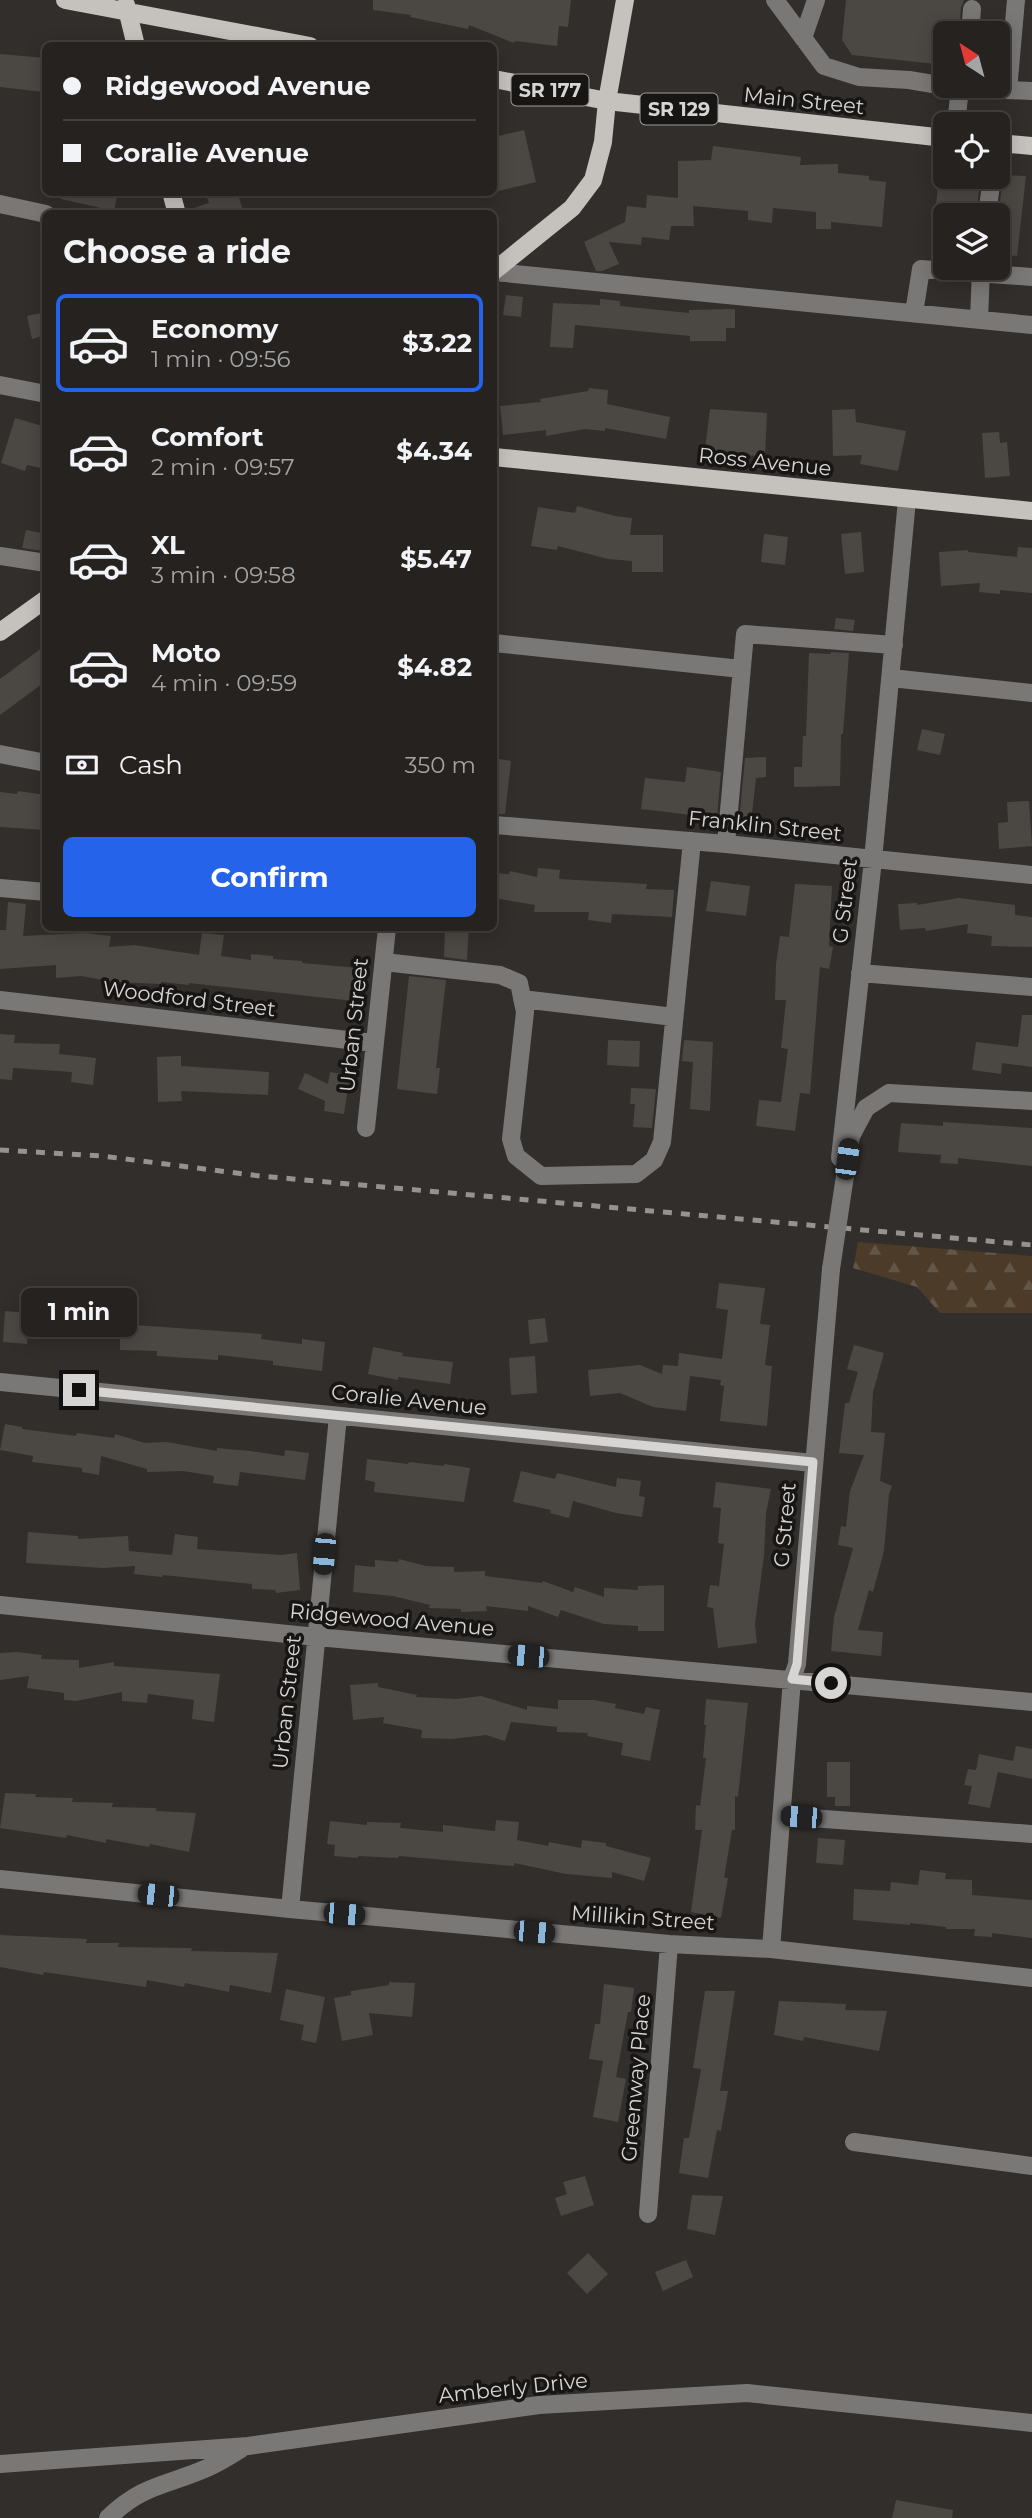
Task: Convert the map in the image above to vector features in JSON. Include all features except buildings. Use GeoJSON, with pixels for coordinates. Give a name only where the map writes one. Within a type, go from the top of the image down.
{"type":"FeatureCollection","features":[{"type":"Feature","properties":{"kind":"main road"},"geometry":{"type":"LineString","coordinates":[[65,0],[126,6],[292,42]]}},
{"type":"Feature","properties":{"kind":"main road"},"geometry":{"type":"LineString","coordinates":[[497,270],[572,208],[593,180],[603,142],[607,101],[625,0]]}},
{"type":"Feature","properties":{"kind":"main road"},"geometry":{"type":"LineString","coordinates":[[126,6],[135,42]]}},
{"type":"Feature","properties":{"kind":"main road","name":"Main Street"},"geometry":{"type":"LineString","coordinates":[[497,80],[607,101],[933,137]]}},
{"type":"Feature","properties":{"kind":"main road"},"geometry":{"type":"LineString","coordinates":[[1010,144],[1032,146]]}},
{"type":"Feature","properties":{"kind":"main road","name":"Ross Avenue"},"geometry":{"type":"LineString","coordinates":[[497,457],[1032,511]]}},
{"type":"Feature","properties":{"kind":"main road"},"geometry":{"type":"LineString","coordinates":[[0,632],[42,602]]}},
{"type":"Feature","properties":{"kind":"street"},"geometry":{"type":"LineString","coordinates":[[775,0],[824,66],[859,77],[933,84]]}},
{"type":"Feature","properties":{"kind":"street"},"geometry":{"type":"LineString","coordinates":[[803,38],[816,0]]}},
{"type":"Feature","properties":{"kind":"street"},"geometry":{"type":"LineString","coordinates":[[1010,77],[1021,3]]}},
{"type":"Feature","properties":{"kind":"street"},"geometry":{"type":"LineString","coordinates":[[971,21],[972,9]]}},
{"type":"Feature","properties":{"kind":"street"},"geometry":{"type":"LineString","coordinates":[[1010,90],[1032,91]]}},
{"type":"Feature","properties":{"kind":"street"},"geometry":{"type":"LineString","coordinates":[[0,204],[42,213]]}},
{"type":"Feature","properties":{"kind":"street"},"geometry":{"type":"LineString","coordinates":[[914,313],[921,269],[933,269]]}},
{"type":"Feature","properties":{"kind":"street"},"geometry":{"type":"LineString","coordinates":[[497,272],[1032,325]]}},
{"type":"Feature","properties":{"kind":"street"},"geometry":{"type":"LineString","coordinates":[[1010,274],[1032,277]]}},
{"type":"Feature","properties":{"kind":"street"},"geometry":{"type":"LineString","coordinates":[[979,320],[981,280]]}},
{"type":"Feature","properties":{"kind":"street"},"geometry":{"type":"LineString","coordinates":[[0,385],[42,393]]}},
{"type":"Feature","properties":{"kind":"street","name":"G Street"},"geometry":{"type":"LineString","coordinates":[[837,1182],[873,860],[907,500]]}},
{"type":"Feature","properties":{"kind":"street"},"geometry":{"type":"LineString","coordinates":[[0,556],[42,562]]}},
{"type":"Feature","properties":{"kind":"street"},"geometry":{"type":"LineString","coordinates":[[726,844],[745,634],[894,645]]}},
{"type":"Feature","properties":{"kind":"street"},"geometry":{"type":"LineString","coordinates":[[497,643],[741,668]]}},
{"type":"Feature","properties":{"kind":"street"},"geometry":{"type":"LineString","coordinates":[[891,678],[1032,693]]}},
{"type":"Feature","properties":{"kind":"street"},"geometry":{"type":"LineString","coordinates":[[0,754],[42,762]]}},
{"type":"Feature","properties":{"kind":"street","name":"Franklin Street"},"geometry":{"type":"LineString","coordinates":[[497,825],[726,844],[1032,875]]}},
{"type":"Feature","properties":{"kind":"street"},"geometry":{"type":"LineString","coordinates":[[384,962],[500,975],[519,984],[525,1012],[511,1139],[516,1156],[541,1176],[636,1174],[654,1160],[662,1142],[692,841]]}},
{"type":"Feature","properties":{"kind":"street"},"geometry":{"type":"LineString","coordinates":[[0,887],[42,892]]}},
{"type":"Feature","properties":{"kind":"street","name":"Urban Street"},"geometry":{"type":"LineString","coordinates":[[366,1128],[387,931]]}},
{"type":"Feature","properties":{"kind":"street"},"geometry":{"type":"LineString","coordinates":[[860,974],[1032,987]]}},
{"type":"Feature","properties":{"kind":"street"},"geometry":{"type":"LineString","coordinates":[[523,999],[674,1017]]}},
{"type":"Feature","properties":{"kind":"street","name":"Woodford Street"},"geometry":{"type":"LineString","coordinates":[[0,1000],[374,1043]]}},
{"type":"Feature","properties":{"kind":"street","name":"G Street"},"geometry":{"type":"LineString","coordinates":[[772,1949],[792,1679],[797,1664],[831,1269],[850,1136],[866,1108],[889,1093],[1032,1101]]}},
{"type":"Feature","properties":{"kind":"street","name":"Coralie Avenue"},"geometry":{"type":"LineString","coordinates":[[0,1382],[813,1462]]}},
{"type":"Feature","properties":{"kind":"street","name":"Urban Street"},"geometry":{"type":"LineString","coordinates":[[290,1909],[338,1416]]}},
{"type":"Feature","properties":{"kind":"street","name":"Ridgewood Avenue"},"geometry":{"type":"LineString","coordinates":[[0,1605],[317,1637],[1032,1702]]}},
{"type":"Feature","properties":{"kind":"street"},"geometry":{"type":"LineString","coordinates":[[783,1816],[1032,1834]]}},
{"type":"Feature","properties":{"kind":"street","name":"Millikin Street"},"geometry":{"type":"LineString","coordinates":[[0,1879],[669,1944],[772,1949],[1032,1978]]}},
{"type":"Feature","properties":{"kind":"street","name":"Greenway Place"},"geometry":{"type":"LineString","coordinates":[[648,2214],[669,1944]]}},
{"type":"Feature","properties":{"kind":"street"},"geometry":{"type":"LineString","coordinates":[[853,2142],[1032,2166]]}},
{"type":"Feature","properties":{"kind":"street","name":"Amberly Drive"},"geometry":{"type":"LineString","coordinates":[[0,2464],[247,2446],[539,2405],[747,2393],[1032,2423]]}},
{"type":"Feature","properties":{"kind":"street"},"geometry":{"type":"LineString","coordinates":[[108,2518],[124,2502],[147,2489],[208,2468],[247,2446]]}},
{"type":"Feature","properties":{"kind":"green space"},"geometry":{"type":"Polygon","coordinates":[[[858,1242],[1032,1256],[1032,1313],[940,1313],[917,1287],[853,1268],[858,1242]]]}},
{"type":"Feature","properties":{"kind":"railway"},"geometry":{"type":"LineString","coordinates":[[0,1150],[102,1156],[260,1176],[1032,1245]]}},
{"type":"Feature","properties":{"kind":"route"},"geometry":{"type":"LineString","coordinates":[[79,1390],[813,1462],[797,1664],[792,1679],[831,1683]]}}]}
